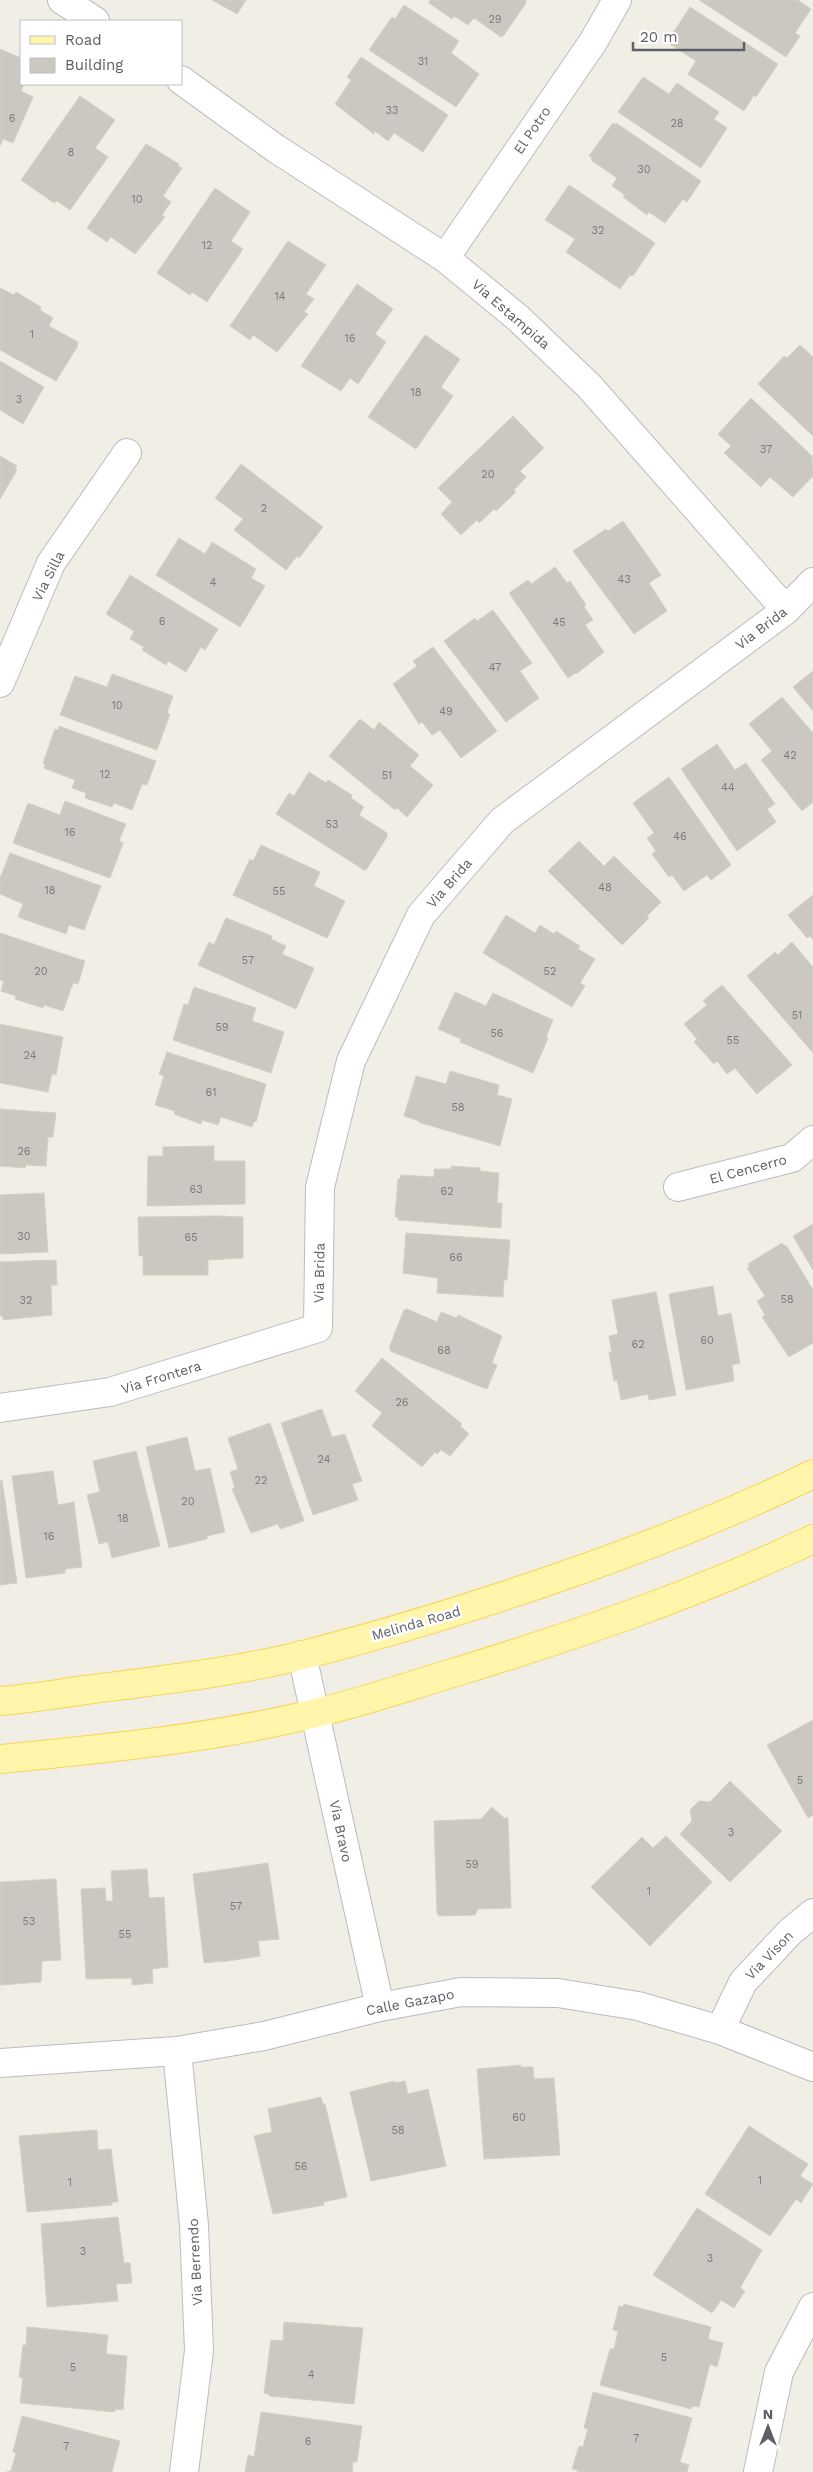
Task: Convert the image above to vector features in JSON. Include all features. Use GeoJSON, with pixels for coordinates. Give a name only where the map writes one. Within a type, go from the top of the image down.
{"type":"FeatureCollection","features":[{"type":"Feature","properties":{"kind":"main road","name":"Melinda Road"},"geometry":{"type":"LineString","coordinates":[[0,1701],[135,1684],[302,1655],[485,1603],[582,1569],[757,1502],[813,1474]]}},
{"type":"Feature","properties":{"kind":"main road"},"geometry":{"type":"LineString","coordinates":[[0,1759],[121,1746],[228,1730],[315,1714],[530,1649],[656,1604],[777,1556],[813,1539]]}},
{"type":"Feature","properties":{"kind":"street"},"geometry":{"type":"LineString","coordinates":[[63,0],[93,20]]}},
{"type":"Feature","properties":{"kind":"street","name":"El Potro"},"geometry":{"type":"LineString","coordinates":[[445,258],[593,42],[617,0]]}},
{"type":"Feature","properties":{"kind":"street","name":"Via Estampida"},"geometry":{"type":"LineString","coordinates":[[182,81],[274,148],[445,258],[518,318],[589,386],[786,610]]}},
{"type":"Feature","properties":{"kind":"street","name":"Via Silla"},"geometry":{"type":"LineString","coordinates":[[0,683],[51,564],[127,453]]}},
{"type":"Feature","properties":{"kind":"street","name":"Via Brida"},"geometry":{"type":"LineString","coordinates":[[318,1328],[320,1187],[351,1062],[421,915],[502,821],[786,610],[813,582]]}},
{"type":"Feature","properties":{"kind":"street","name":"El Cencerro"},"geometry":{"type":"LineString","coordinates":[[678,1187],[792,1158],[813,1140]]}},
{"type":"Feature","properties":{"kind":"street","name":"Via Frontera"},"geometry":{"type":"LineString","coordinates":[[0,1408],[110,1392],[318,1328]]}},
{"type":"Feature","properties":{"kind":"street","name":"Via Bravo"},"geometry":{"type":"LineString","coordinates":[[302,1655],[380,2007]]}},
{"type":"Feature","properties":{"kind":"street","name":"Via Vison"},"geometry":{"type":"LineString","coordinates":[[720,2030],[742,1982],[790,1932],[813,1913]]}},
{"type":"Feature","properties":{"kind":"street","name":"Calle Gazapo"},"geometry":{"type":"LineString","coordinates":[[0,2062],[177,2051],[264,2036],[380,2007],[461,1992],[558,1993],[638,2006],[720,2030],[813,2067]]}},
{"type":"Feature","properties":{"kind":"street","name":"Via Berrendo"},"geometry":{"type":"LineString","coordinates":[[177,2051],[194,2225],[199,2351],[184,2472]]}},
{"type":"Feature","properties":{"kind":"street"},"geometry":{"type":"LineString","coordinates":[[758,2472],[779,2372],[813,2307]]}},
{"type":"Feature","properties":{"kind":"building"},"geometry":{"type":"Polygon","coordinates":[[[212,0],[246,0],[237,14],[212,0]]]}},
{"type":"Feature","properties":{"kind":"building"},"geometry":{"type":"Polygon","coordinates":[[[430,0],[526,0],[526,3],[501,37],[474,18],[468,25],[454,16],[452,19],[429,3],[430,0]]]}},
{"type":"Feature","properties":{"kind":"building"},"geometry":{"type":"Polygon","coordinates":[[[699,0],[798,0],[811,9],[795,33],[800,36],[786,57],[699,0]]]}},
{"type":"Feature","properties":{"kind":"building"},"geometry":{"type":"Polygon","coordinates":[[[404,5],[459,41],[451,53],[479,74],[456,107],[369,50],[392,17],[395,19],[404,5]]]}},
{"type":"Feature","properties":{"kind":"building"},"geometry":{"type":"Polygon","coordinates":[[[690,7],[778,64],[756,97],[754,95],[744,111],[688,74],[696,61],[667,42],[690,7]]]}},
{"type":"Feature","properties":{"kind":"building"},"geometry":{"type":"Polygon","coordinates":[[[0,49],[20,58],[20,85],[24,85],[21,91],[33,97],[13,143],[3,139],[0,146],[0,49]]]}},
{"type":"Feature","properties":{"kind":"building"},"geometry":{"type":"Polygon","coordinates":[[[361,57],[448,115],[423,152],[394,133],[388,141],[375,131],[374,134],[335,104],[351,80],[347,77],[361,57]]]}},
{"type":"Feature","properties":{"kind":"building"},"geometry":{"type":"Polygon","coordinates":[[[643,77],[669,94],[677,83],[719,112],[714,119],[727,128],[701,168],[618,112],[643,77]]]}},
{"type":"Feature","properties":{"kind":"building"},"geometry":{"type":"Polygon","coordinates":[[[80,96],[115,120],[95,148],[108,157],[70,210],[57,201],[54,203],[21,180],[80,96]]]}},
{"type":"Feature","properties":{"kind":"building"},"geometry":{"type":"Polygon","coordinates":[[[613,123],[615,125],[616,123],[701,181],[687,202],[683,199],[665,223],[649,212],[647,215],[623,197],[625,195],[612,186],[617,178],[591,160],[592,157],[589,156],[613,123]]]}},
{"type":"Feature","properties":{"kind":"building"},"geometry":{"type":"Polygon","coordinates":[[[146,144],[179,164],[178,166],[182,168],[163,196],[171,202],[162,215],[165,217],[135,254],[111,237],[107,242],[87,228],[146,144]]]}},
{"type":"Feature","properties":{"kind":"building"},"geometry":{"type":"Polygon","coordinates":[[[569,185],[655,243],[633,276],[630,275],[620,289],[566,252],[575,239],[545,220],[569,185]]]}},
{"type":"Feature","properties":{"kind":"building"},"geometry":{"type":"Polygon","coordinates":[[[215,188],[250,212],[231,241],[243,249],[207,302],[192,292],[190,295],[157,273],[215,188]]]}},
{"type":"Feature","properties":{"kind":"building"},"geometry":{"type":"Polygon","coordinates":[[[288,241],[326,265],[306,294],[314,299],[304,312],[308,314],[277,352],[253,335],[250,340],[230,326],[288,241]]]}},
{"type":"Feature","properties":{"kind":"building"},"geometry":{"type":"Polygon","coordinates":[[[357,284],[393,309],[375,334],[386,342],[358,384],[350,378],[341,391],[301,366],[357,284]]]}},
{"type":"Feature","properties":{"kind":"building"},"geometry":{"type":"Polygon","coordinates":[[[0,288],[14,295],[16,292],[41,307],[40,310],[53,318],[49,326],[78,342],[77,347],[56,381],[0,350],[0,288]]]}},
{"type":"Feature","properties":{"kind":"building"},"geometry":{"type":"Polygon","coordinates":[[[425,335],[460,359],[441,387],[453,396],[416,449],[368,417],[425,335]]]}},
{"type":"Feature","properties":{"kind":"building"},"geometry":{"type":"Polygon","coordinates":[[[800,345],[813,357],[813,436],[758,384],[784,356],[787,358],[800,345]]]}},
{"type":"Feature","properties":{"kind":"building"},"geometry":{"type":"Polygon","coordinates":[[[0,361],[44,387],[23,424],[0,410],[0,361]]]}},
{"type":"Feature","properties":{"kind":"building"},"geometry":{"type":"Polygon","coordinates":[[[751,398],[812,456],[813,476],[793,497],[770,477],[761,487],[724,453],[731,446],[718,434],[751,398]]]}},
{"type":"Feature","properties":{"kind":"building"},"geometry":{"type":"Polygon","coordinates":[[[513,416],[544,448],[520,471],[526,477],[514,490],[516,492],[496,511],[494,509],[479,523],[477,520],[461,535],[441,514],[452,502],[438,488],[513,416]]]}},
{"type":"Feature","properties":{"kind":"building"},"geometry":{"type":"Polygon","coordinates":[[[0,456],[17,466],[15,469],[17,470],[0,499],[0,456]]]}},
{"type":"Feature","properties":{"kind":"building"},"geometry":{"type":"Polygon","coordinates":[[[241,464],[323,527],[299,558],[297,556],[286,570],[234,530],[243,519],[215,498],[241,464]]]}},
{"type":"Feature","properties":{"kind":"building"},"geometry":{"type":"Polygon","coordinates":[[[623,521],[661,575],[649,583],[667,611],[634,634],[573,551],[606,529],[608,531],[623,521]]]}},
{"type":"Feature","properties":{"kind":"building"},"geometry":{"type":"Polygon","coordinates":[[[179,538],[205,554],[212,542],[256,569],[251,578],[265,586],[240,627],[156,575],[179,538]]]}},
{"type":"Feature","properties":{"kind":"building"},"geometry":{"type":"Polygon","coordinates":[[[555,567],[567,583],[570,581],[586,605],[584,607],[593,620],[585,625],[604,652],[568,678],[509,593],[528,580],[531,584],[555,567]]]}},
{"type":"Feature","properties":{"kind":"building"},"geometry":{"type":"Polygon","coordinates":[[[130,575],[218,629],[205,650],[201,647],[186,672],[168,661],[166,665],[142,650],[144,647],[130,639],[134,631],[106,614],[130,575]]]}},
{"type":"Feature","properties":{"kind":"building"},"geometry":{"type":"Polygon","coordinates":[[[493,610],[532,663],[520,671],[539,698],[506,722],[444,641],[475,618],[477,621],[493,610]]]}},
{"type":"Feature","properties":{"kind":"building"},"geometry":{"type":"Polygon","coordinates":[[[433,647],[497,731],[461,758],[440,730],[432,735],[422,722],[419,724],[393,684],[417,666],[413,661],[433,647]]]}},
{"type":"Feature","properties":{"kind":"building"},"geometry":{"type":"Polygon","coordinates":[[[813,671],[813,711],[793,687],[813,671]]]}},
{"type":"Feature","properties":{"kind":"building"},"geometry":{"type":"Polygon","coordinates":[[[112,674],[173,696],[167,713],[170,714],[157,750],[60,715],[75,676],[107,687],[112,674]]]}},
{"type":"Feature","properties":{"kind":"building"},"geometry":{"type":"Polygon","coordinates":[[[782,697],[813,733],[813,802],[802,811],[761,760],[772,751],[749,724],[782,697]]]}},
{"type":"Feature","properties":{"kind":"building"},"geometry":{"type":"Polygon","coordinates":[[[360,719],[374,730],[379,722],[419,755],[410,766],[433,785],[407,817],[397,808],[395,810],[329,756],[360,719]]]}},
{"type":"Feature","properties":{"kind":"building"},"geometry":{"type":"Polygon","coordinates":[[[59,726],[156,761],[147,785],[142,784],[132,810],[114,803],[112,807],[85,798],[86,793],[72,788],[75,780],[44,768],[45,764],[43,763],[55,729],[58,730],[59,726]]]}},
{"type":"Feature","properties":{"kind":"building"},"geometry":{"type":"Polygon","coordinates":[[[717,744],[735,770],[746,763],[775,804],[767,809],[776,822],[737,851],[681,769],[717,744]]]}},
{"type":"Feature","properties":{"kind":"building"},"geometry":{"type":"Polygon","coordinates":[[[309,772],[326,783],[328,780],[352,795],[351,798],[364,807],[359,815],[387,833],[387,837],[366,870],[276,814],[289,793],[294,796],[309,772]]]}},
{"type":"Feature","properties":{"kind":"building"},"geometry":{"type":"Polygon","coordinates":[[[669,777],[731,865],[711,880],[707,875],[684,891],[672,875],[669,877],[652,854],[656,851],[647,838],[654,833],[633,803],[669,777]]]}},
{"type":"Feature","properties":{"kind":"building"},"geometry":{"type":"Polygon","coordinates":[[[65,801],[126,824],[119,841],[123,843],[110,878],[13,843],[28,803],[60,815],[65,801]]]}},
{"type":"Feature","properties":{"kind":"building"},"geometry":{"type":"Polygon","coordinates":[[[579,841],[604,866],[614,856],[661,902],[647,916],[649,918],[622,945],[548,871],[579,841]]]}},
{"type":"Feature","properties":{"kind":"building"},"geometry":{"type":"Polygon","coordinates":[[[261,845],[320,872],[314,886],[345,901],[327,938],[233,895],[250,859],[253,861],[261,845]]]}},
{"type":"Feature","properties":{"kind":"building"},"geometry":{"type":"Polygon","coordinates":[[[10,853],[101,886],[84,930],[69,925],[66,934],[18,917],[23,904],[0,894],[0,878],[10,853]]]}},
{"type":"Feature","properties":{"kind":"building"},"geometry":{"type":"Polygon","coordinates":[[[813,895],[813,939],[810,936],[807,938],[788,915],[813,895]]]}},
{"type":"Feature","properties":{"kind":"building"},"geometry":{"type":"Polygon","coordinates":[[[506,915],[535,933],[540,925],[554,934],[556,931],[580,946],[578,949],[595,959],[580,983],[585,986],[572,1007],[483,953],[506,915]]]}},
{"type":"Feature","properties":{"kind":"building"},"geometry":{"type":"Polygon","coordinates":[[[226,918],[272,936],[271,939],[286,946],[282,954],[314,968],[296,1009],[198,965],[209,942],[214,945],[226,918]]]}},
{"type":"Feature","properties":{"kind":"building"},"geometry":{"type":"Polygon","coordinates":[[[0,933],[85,961],[78,984],[73,983],[63,1011],[44,1005],[43,1008],[15,999],[16,996],[1,991],[4,981],[0,980],[0,933]]]}},
{"type":"Feature","properties":{"kind":"building"},"geometry":{"type":"Polygon","coordinates":[[[792,942],[813,967],[813,1053],[747,976],[775,952],[778,955],[792,942]]]}},
{"type":"Feature","properties":{"kind":"building"},"geometry":{"type":"Polygon","coordinates":[[[722,985],[792,1065],[757,1094],[735,1068],[727,1074],[717,1061],[714,1064],[694,1042],[697,1039],[684,1024],[707,1005],[703,1001],[722,985]]]}},
{"type":"Feature","properties":{"kind":"building"},"geometry":{"type":"Polygon","coordinates":[[[194,987],[256,1008],[252,1021],[284,1032],[271,1073],[173,1040],[184,1004],[188,1005],[194,987]]]}},
{"type":"Feature","properties":{"kind":"building"},"geometry":{"type":"Polygon","coordinates":[[[455,992],[486,1006],[493,993],[553,1020],[546,1037],[548,1038],[533,1073],[460,1042],[461,1039],[438,1029],[455,992]]]}},
{"type":"Feature","properties":{"kind":"building"},"geometry":{"type":"Polygon","coordinates":[[[0,1024],[63,1037],[56,1075],[52,1074],[48,1092],[0,1083],[0,1024]]]}},
{"type":"Feature","properties":{"kind":"building"},"geometry":{"type":"Polygon","coordinates":[[[167,1052],[266,1084],[256,1122],[254,1121],[252,1127],[221,1117],[218,1125],[202,1120],[201,1124],[174,1114],[175,1111],[155,1105],[164,1076],[159,1074],[167,1052]]]}},
{"type":"Feature","properties":{"kind":"building"},"geometry":{"type":"Polygon","coordinates":[[[450,1071],[499,1085],[497,1095],[512,1099],[500,1146],[418,1122],[404,1116],[416,1076],[446,1084],[450,1071]]]}},
{"type":"Feature","properties":{"kind":"building"},"geometry":{"type":"Polygon","coordinates":[[[0,1109],[56,1113],[53,1137],[48,1137],[46,1166],[26,1165],[25,1168],[0,1166],[0,1109]]]}},
{"type":"Feature","properties":{"kind":"building"},"geometry":{"type":"Polygon","coordinates":[[[214,1146],[214,1161],[245,1161],[245,1204],[147,1206],[148,1156],[163,1156],[163,1147],[214,1146]]]}},
{"type":"Feature","properties":{"kind":"building"},"geometry":{"type":"Polygon","coordinates":[[[451,1166],[480,1168],[480,1171],[499,1173],[497,1203],[502,1203],[501,1228],[398,1220],[398,1217],[395,1217],[398,1179],[400,1179],[401,1175],[434,1177],[434,1169],[451,1169],[451,1166]]]}},
{"type":"Feature","properties":{"kind":"building"},"geometry":{"type":"Polygon","coordinates":[[[44,1193],[48,1252],[0,1254],[0,1195],[44,1193]]]}},
{"type":"Feature","properties":{"kind":"building"},"geometry":{"type":"Polygon","coordinates":[[[138,1217],[243,1217],[243,1258],[208,1260],[208,1275],[143,1275],[143,1256],[139,1256],[138,1217]]]}},
{"type":"Feature","properties":{"kind":"building"},"geometry":{"type":"Polygon","coordinates":[[[813,1224],[813,1270],[793,1236],[813,1224]]]}},
{"type":"Feature","properties":{"kind":"building"},"geometry":{"type":"Polygon","coordinates":[[[406,1233],[510,1240],[507,1280],[504,1280],[503,1297],[437,1293],[438,1278],[403,1273],[406,1233]]]}},
{"type":"Feature","properties":{"kind":"building"},"geometry":{"type":"Polygon","coordinates":[[[782,1243],[784,1246],[786,1245],[813,1290],[813,1343],[789,1357],[762,1317],[765,1315],[757,1301],[765,1296],[747,1268],[750,1266],[748,1264],[782,1243]]]}},
{"type":"Feature","properties":{"kind":"building"},"geometry":{"type":"Polygon","coordinates":[[[56,1260],[57,1285],[51,1285],[52,1315],[3,1320],[3,1316],[0,1316],[0,1262],[56,1260]]]}},
{"type":"Feature","properties":{"kind":"building"},"geometry":{"type":"Polygon","coordinates":[[[713,1286],[718,1316],[731,1313],[740,1363],[732,1365],[734,1381],[686,1390],[669,1294],[713,1286]]]}},
{"type":"Feature","properties":{"kind":"building"},"geometry":{"type":"Polygon","coordinates":[[[656,1292],[676,1395],[649,1400],[648,1394],[621,1400],[617,1380],[614,1381],[609,1352],[612,1352],[609,1336],[618,1334],[612,1300],[656,1292]]]}},
{"type":"Feature","properties":{"kind":"building"},"geometry":{"type":"Polygon","coordinates":[[[407,1309],[437,1322],[441,1312],[457,1318],[458,1315],[502,1336],[492,1363],[497,1365],[487,1389],[390,1351],[391,1349],[389,1348],[404,1310],[407,1309]]]}},
{"type":"Feature","properties":{"kind":"building"},"geometry":{"type":"Polygon","coordinates":[[[382,1358],[462,1424],[460,1426],[469,1434],[450,1456],[441,1450],[437,1454],[435,1452],[422,1467],[372,1426],[382,1413],[355,1391],[382,1358]]]}},
{"type":"Feature","properties":{"kind":"building"},"geometry":{"type":"Polygon","coordinates":[[[322,1409],[332,1437],[345,1434],[362,1481],[352,1484],[358,1500],[313,1515],[281,1423],[322,1409]]]}},
{"type":"Feature","properties":{"kind":"building"},"geometry":{"type":"Polygon","coordinates":[[[270,1423],[304,1521],[280,1529],[278,1524],[251,1533],[232,1489],[235,1488],[230,1472],[238,1469],[228,1438],[270,1423]]]}},
{"type":"Feature","properties":{"kind":"building"},"geometry":{"type":"Polygon","coordinates":[[[187,1437],[195,1471],[210,1468],[225,1532],[207,1536],[207,1539],[169,1548],[146,1447],[187,1437]]]}},
{"type":"Feature","properties":{"kind":"building"},"geometry":{"type":"Polygon","coordinates":[[[136,1451],[160,1546],[112,1558],[108,1542],[99,1544],[87,1495],[100,1492],[93,1461],[136,1451]]]}},
{"type":"Feature","properties":{"kind":"building"},"geometry":{"type":"Polygon","coordinates":[[[53,1471],[58,1505],[74,1502],[82,1567],[65,1569],[65,1573],[26,1578],[12,1476],[53,1471]]]}},
{"type":"Feature","properties":{"kind":"building"},"geometry":{"type":"Polygon","coordinates":[[[2,1480],[17,1583],[0,1585],[0,1481],[2,1480]]]}},
{"type":"Feature","properties":{"kind":"building"},"geometry":{"type":"Polygon","coordinates":[[[813,1720],[813,1815],[808,1818],[767,1745],[813,1720]]]}},
{"type":"Feature","properties":{"kind":"building"},"geometry":{"type":"Polygon","coordinates":[[[730,1781],[782,1831],[730,1882],[680,1834],[692,1821],[690,1810],[699,1801],[710,1802],[730,1781]]]}},
{"type":"Feature","properties":{"kind":"building"},"geometry":{"type":"Polygon","coordinates":[[[492,1807],[504,1818],[508,1818],[511,1908],[478,1909],[475,1915],[439,1916],[437,1913],[434,1821],[481,1819],[492,1807]]]}},
{"type":"Feature","properties":{"kind":"building"},"geometry":{"type":"Polygon","coordinates":[[[666,1836],[712,1882],[650,1946],[591,1887],[642,1837],[653,1848],[666,1836]]]}},
{"type":"Feature","properties":{"kind":"building"},"geometry":{"type":"Polygon","coordinates":[[[268,1863],[279,1939],[258,1941],[260,1956],[204,1963],[193,1874],[268,1863]]]}},
{"type":"Feature","properties":{"kind":"building"},"geometry":{"type":"Polygon","coordinates":[[[147,1869],[149,1898],[164,1897],[168,1967],[152,1969],[153,1983],[132,1985],[132,1978],[86,1979],[81,1889],[105,1888],[106,1901],[113,1901],[111,1871],[147,1869]]]}},
{"type":"Feature","properties":{"kind":"building"},"geometry":{"type":"Polygon","coordinates":[[[56,1879],[61,1960],[42,1961],[41,1982],[0,1985],[0,1882],[56,1879]]]}},
{"type":"Feature","properties":{"kind":"building"},"geometry":{"type":"Polygon","coordinates":[[[521,2065],[521,2067],[533,2067],[534,2079],[554,2078],[560,2155],[484,2159],[477,2069],[521,2065]]]}},
{"type":"Feature","properties":{"kind":"building"},"geometry":{"type":"Polygon","coordinates":[[[395,2081],[395,2083],[405,2081],[408,2094],[428,2089],[446,2166],[371,2181],[350,2092],[395,2081]]]}},
{"type":"Feature","properties":{"kind":"building"},"geometry":{"type":"Polygon","coordinates":[[[321,2097],[323,2104],[325,2104],[347,2197],[323,2202],[324,2205],[273,2214],[254,2136],[272,2132],[268,2109],[321,2097]]]}},
{"type":"Feature","properties":{"kind":"building"},"geometry":{"type":"Polygon","coordinates":[[[749,2126],[808,2164],[800,2176],[813,2184],[801,2203],[796,2199],[770,2236],[705,2194],[749,2126]]]}},
{"type":"Feature","properties":{"kind":"building"},"geometry":{"type":"Polygon","coordinates":[[[97,2130],[98,2150],[111,2149],[118,2202],[112,2202],[112,2205],[27,2212],[19,2136],[97,2130]]]}},
{"type":"Feature","properties":{"kind":"building"},"geometry":{"type":"Polygon","coordinates":[[[697,2208],[762,2250],[740,2288],[745,2291],[734,2308],[721,2300],[712,2313],[653,2275],[697,2208]]]}},
{"type":"Feature","properties":{"kind":"building"},"geometry":{"type":"Polygon","coordinates":[[[118,2217],[124,2263],[130,2263],[132,2283],[116,2284],[118,2301],[47,2307],[41,2224],[118,2217]]]}},
{"type":"Feature","properties":{"kind":"building"},"geometry":{"type":"Polygon","coordinates":[[[624,2304],[711,2327],[708,2339],[723,2343],[717,2367],[710,2364],[699,2407],[692,2406],[691,2409],[600,2385],[610,2349],[614,2349],[618,2331],[613,2330],[619,2306],[623,2307],[624,2304]]]}},
{"type":"Feature","properties":{"kind":"building"},"geometry":{"type":"Polygon","coordinates":[[[284,2322],[363,2328],[354,2404],[269,2396],[269,2394],[264,2393],[271,2340],[283,2341],[284,2322]]]}},
{"type":"Feature","properties":{"kind":"building"},"geometry":{"type":"Polygon","coordinates":[[[27,2327],[108,2335],[106,2354],[127,2356],[123,2410],[115,2409],[115,2412],[20,2403],[23,2378],[19,2377],[23,2345],[26,2345],[27,2327]]]}},
{"type":"Feature","properties":{"kind":"building"},"geometry":{"type":"Polygon","coordinates":[[[593,2392],[692,2418],[680,2462],[689,2465],[687,2472],[577,2472],[578,2470],[572,2469],[579,2446],[583,2447],[588,2429],[584,2428],[593,2392]]]}},
{"type":"Feature","properties":{"kind":"building"},"geometry":{"type":"Polygon","coordinates":[[[261,2412],[362,2426],[357,2462],[353,2462],[352,2472],[245,2472],[248,2455],[254,2457],[261,2412]]]}},
{"type":"Feature","properties":{"kind":"building"},"geometry":{"type":"Polygon","coordinates":[[[22,2416],[120,2441],[112,2472],[6,2472],[11,2471],[16,2453],[13,2452],[22,2416]]]}}]}
